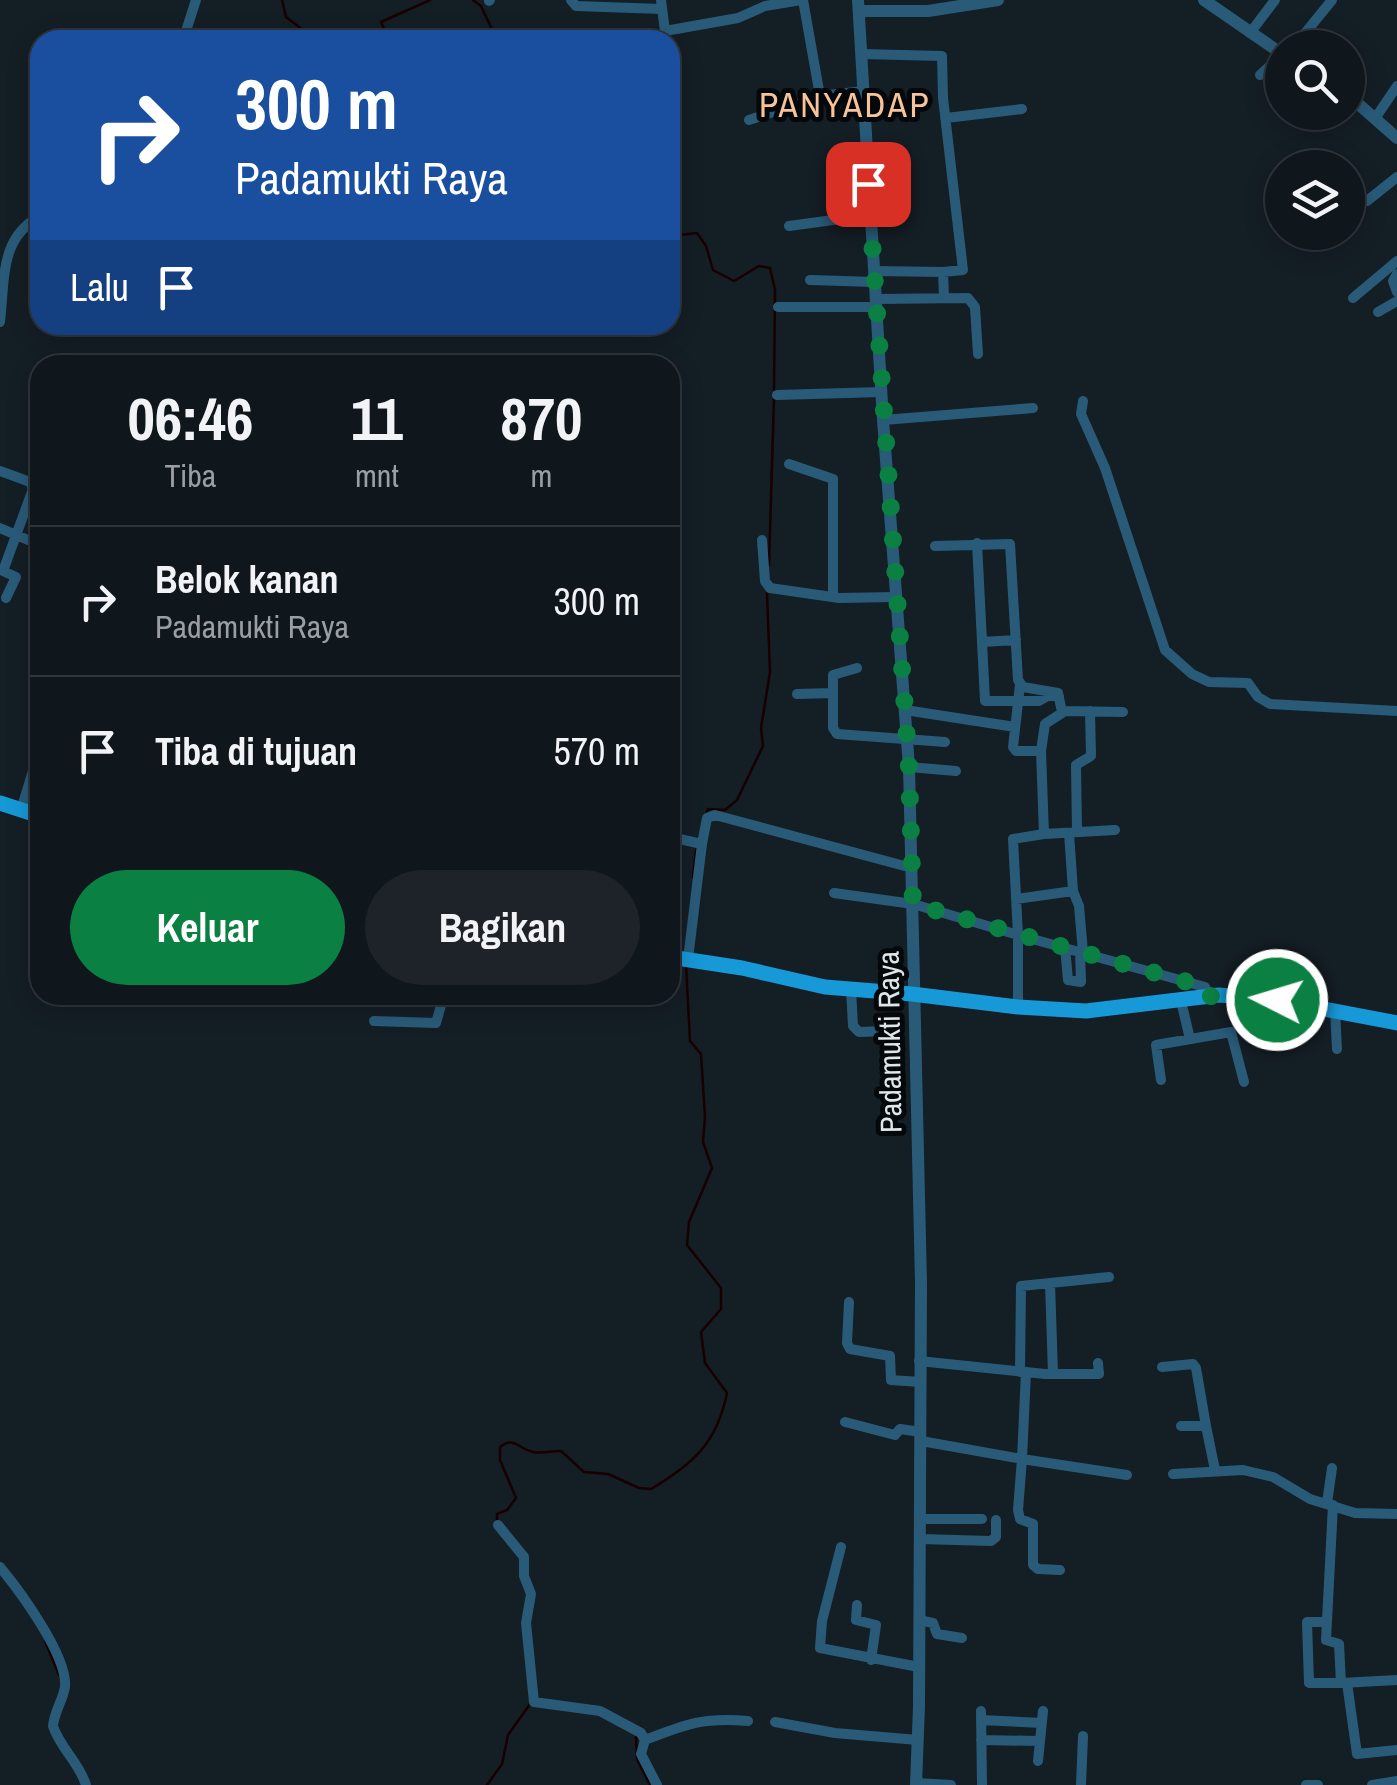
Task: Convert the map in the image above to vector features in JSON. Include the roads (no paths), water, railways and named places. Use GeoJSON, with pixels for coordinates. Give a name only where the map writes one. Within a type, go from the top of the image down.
{"type":"FeatureCollection","features":[{"type":"Feature","properties":{"kind":"main road"},"geometry":{"type":"LineString","coordinates":[[0,802],[30,813]]}},
{"type":"Feature","properties":{"kind":"main road"},"geometry":{"type":"LineString","coordinates":[[680,958],[825,988],[1018,1007],[1086,1011],[1209,996],[1277,1000],[1397,1023]]}},
{"type":"Feature","properties":{"kind":"street"},"geometry":{"type":"LineString","coordinates":[[186,30],[196,0]]}},
{"type":"Feature","properties":{"kind":"street"},"geometry":{"type":"LineString","coordinates":[[571,0],[576,6],[661,4],[665,30],[738,18],[765,6],[802,0],[820,96]]}},
{"type":"Feature","properties":{"kind":"street"},"geometry":{"type":"LineString","coordinates":[[859,5],[998,0]]}},
{"type":"Feature","properties":{"kind":"street"},"geometry":{"type":"LineString","coordinates":[[1204,0],[1265,45]]}},
{"type":"Feature","properties":{"kind":"street"},"geometry":{"type":"LineString","coordinates":[[1250,33],[1275,0]]}},
{"type":"Feature","properties":{"kind":"street"},"geometry":{"type":"LineString","coordinates":[[1308,30],[1332,0]]}},
{"type":"Feature","properties":{"kind":"street","name":"Padamukti Raya"},"geometry":{"type":"LineString","coordinates":[[859,5],[875,303],[909,767],[921,1263],[916,1784]]}},
{"type":"Feature","properties":{"kind":"street"},"geometry":{"type":"LineString","coordinates":[[810,280],[963,270],[941,55],[862,54]]}},
{"type":"Feature","properties":{"kind":"street"},"geometry":{"type":"LineString","coordinates":[[1260,75],[1265,70]]}},
{"type":"Feature","properties":{"kind":"street"},"geometry":{"type":"LineString","coordinates":[[1376,117],[1397,86]]}},
{"type":"Feature","properties":{"kind":"street"},"geometry":{"type":"LineString","coordinates":[[749,120],[820,96],[864,92]]}},
{"type":"Feature","properties":{"kind":"street"},"geometry":{"type":"LineString","coordinates":[[1365,108],[1397,138]]}},
{"type":"Feature","properties":{"kind":"street"},"geometry":{"type":"LineString","coordinates":[[946,118],[1022,110]]}},
{"type":"Feature","properties":{"kind":"street"},"geometry":{"type":"LineString","coordinates":[[1367,201],[1397,177]]}},
{"type":"Feature","properties":{"kind":"street"},"geometry":{"type":"LineString","coordinates":[[789,226],[870,215]]}},
{"type":"Feature","properties":{"kind":"street"},"geometry":{"type":"LineString","coordinates":[[0,322],[2,266],[9,238],[30,220]]}},
{"type":"Feature","properties":{"kind":"street"},"geometry":{"type":"LineString","coordinates":[[1353,298],[1397,261]]}},
{"type":"Feature","properties":{"kind":"street"},"geometry":{"type":"LineString","coordinates":[[943,272],[944,296]]}},
{"type":"Feature","properties":{"kind":"street"},"geometry":{"type":"LineString","coordinates":[[1397,274],[1393,281],[1397,292]]}},
{"type":"Feature","properties":{"kind":"street"},"geometry":{"type":"LineString","coordinates":[[778,307],[944,296],[968,298],[975,306],[978,354]]}},
{"type":"Feature","properties":{"kind":"street"},"geometry":{"type":"LineString","coordinates":[[1378,312],[1397,301]]}},
{"type":"Feature","properties":{"kind":"street"},"geometry":{"type":"LineString","coordinates":[[777,395],[881,392]]}},
{"type":"Feature","properties":{"kind":"street"},"geometry":{"type":"LineString","coordinates":[[1084,401],[1081,414],[1105,468],[1165,650],[1192,674],[1209,682],[1248,683],[1258,697],[1270,704],[1397,711]]}},
{"type":"Feature","properties":{"kind":"street"},"geometry":{"type":"LineString","coordinates":[[883,420],[1034,408]]}},
{"type":"Feature","properties":{"kind":"street"},"geometry":{"type":"LineString","coordinates":[[789,464],[833,479],[833,597]]}},
{"type":"Feature","properties":{"kind":"street"},"geometry":{"type":"LineString","coordinates":[[0,470],[30,484]]}},
{"type":"Feature","properties":{"kind":"street"},"geometry":{"type":"LineString","coordinates":[[6,598],[16,577],[2,571],[30,496]]}},
{"type":"Feature","properties":{"kind":"street"},"geometry":{"type":"LineString","coordinates":[[0,528],[30,539]]}},
{"type":"Feature","properties":{"kind":"street"},"geometry":{"type":"LineString","coordinates":[[762,540],[765,581],[770,588],[833,597],[895,597]]}},
{"type":"Feature","properties":{"kind":"street"},"geometry":{"type":"LineString","coordinates":[[977,543],[985,701],[1060,696]]}},
{"type":"Feature","properties":{"kind":"street"},"geometry":{"type":"LineString","coordinates":[[934,546],[1010,544],[1020,685],[1014,750],[1042,751]]}},
{"type":"Feature","properties":{"kind":"street"},"geometry":{"type":"LineString","coordinates":[[982,642],[1016,640]]}},
{"type":"Feature","properties":{"kind":"street"},"geometry":{"type":"LineString","coordinates":[[857,668],[835,673],[833,728],[837,734],[945,742]]}},
{"type":"Feature","properties":{"kind":"street"},"geometry":{"type":"LineString","coordinates":[[1020,685],[1054,690],[1060,696],[1062,712]]}},
{"type":"Feature","properties":{"kind":"street"},"geometry":{"type":"LineString","coordinates":[[798,694],[832,693]]}},
{"type":"Feature","properties":{"kind":"street"},"geometry":{"type":"LineString","coordinates":[[904,710],[1014,727]]}},
{"type":"Feature","properties":{"kind":"street"},"geometry":{"type":"LineString","coordinates":[[1044,834],[1045,724],[1062,712],[1124,712]]}},
{"type":"Feature","properties":{"kind":"street"},"geometry":{"type":"LineString","coordinates":[[1065,947],[1068,980],[1081,982],[1079,906],[1073,890],[1073,833],[1076,766],[1091,756],[1090,712]]}},
{"type":"Feature","properties":{"kind":"street"},"geometry":{"type":"LineString","coordinates":[[909,767],[956,771]]}},
{"type":"Feature","properties":{"kind":"street"},"geometry":{"type":"LineString","coordinates":[[21,810],[30,781]]}},
{"type":"Feature","properties":{"kind":"street"},"geometry":{"type":"LineString","coordinates":[[688,959],[708,818],[715,816],[912,868]]}},
{"type":"Feature","properties":{"kind":"street"},"geometry":{"type":"LineString","coordinates":[[1018,1007],[1014,839],[1115,830]]}},
{"type":"Feature","properties":{"kind":"street"},"geometry":{"type":"LineString","coordinates":[[680,839],[702,844]]}},
{"type":"Feature","properties":{"kind":"street"},"geometry":{"type":"LineString","coordinates":[[1016,899],[1073,890]]}},
{"type":"Feature","properties":{"kind":"street"},"geometry":{"type":"LineString","coordinates":[[834,893],[913,904],[1205,987],[1209,996]]}},
{"type":"Feature","properties":{"kind":"street"},"geometry":{"type":"LineString","coordinates":[[851,989],[853,1026],[859,1032],[885,1030]]}},
{"type":"Feature","properties":{"kind":"street"},"geometry":{"type":"LineString","coordinates":[[1181,1001],[1190,1039]]}},
{"type":"Feature","properties":{"kind":"street"},"geometry":{"type":"LineString","coordinates":[[374,1021],[436,1022],[441,1005]]}},
{"type":"Feature","properties":{"kind":"street"},"geometry":{"type":"LineString","coordinates":[[1335,1011],[1337,1048]]}},
{"type":"Feature","properties":{"kind":"street"},"geometry":{"type":"LineString","coordinates":[[1162,1080],[1156,1044],[1232,1033],[1244,1082]]}},
{"type":"Feature","properties":{"kind":"street"},"geometry":{"type":"LineString","coordinates":[[1060,1570],[1038,1569],[1033,1565],[1033,1524],[1020,1519],[1018,1510],[1023,1372],[1020,1287],[1109,1278]]}},
{"type":"Feature","properties":{"kind":"street"},"geometry":{"type":"LineString","coordinates":[[1050,1283],[1053,1374]]}},
{"type":"Feature","properties":{"kind":"street"},"geometry":{"type":"LineString","coordinates":[[849,1302],[850,1350],[890,1356],[890,1380],[920,1382]]}},
{"type":"Feature","properties":{"kind":"street"},"geometry":{"type":"LineString","coordinates":[[919,1360],[1023,1372],[1096,1375],[1098,1363]]}},
{"type":"Feature","properties":{"kind":"street"},"geometry":{"type":"LineString","coordinates":[[1162,1367],[1193,1364],[1214,1470]]}},
{"type":"Feature","properties":{"kind":"street"},"geometry":{"type":"LineString","coordinates":[[845,1422],[895,1435],[900,1429],[1022,1459],[1127,1474]]}},
{"type":"Feature","properties":{"kind":"street"},"geometry":{"type":"LineString","coordinates":[[1181,1426],[1206,1426]]}},
{"type":"Feature","properties":{"kind":"street"},"geometry":{"type":"LineString","coordinates":[[1332,1468],[1326,1642],[1339,1644],[1358,1754],[1397,1750]]}},
{"type":"Feature","properties":{"kind":"street"},"geometry":{"type":"LineString","coordinates":[[1173,1474],[1236,1469],[1274,1477],[1301,1494],[1368,1516],[1397,1514]]}},
{"type":"Feature","properties":{"kind":"street"},"geometry":{"type":"LineString","coordinates":[[920,1519],[982,1519]]}},
{"type":"Feature","properties":{"kind":"street"},"geometry":{"type":"LineString","coordinates":[[920,1539],[991,1541],[996,1537],[996,1520]]}},
{"type":"Feature","properties":{"kind":"street"},"geometry":{"type":"LineString","coordinates":[[498,1525],[524,1557],[524,1576],[531,1594],[526,1623],[534,1702],[600,1711],[641,1733],[645,1740],[642,1757],[657,1785]]}},
{"type":"Feature","properties":{"kind":"street"},"geometry":{"type":"LineString","coordinates":[[842,1547],[819,1646],[871,1660],[919,1666]]}},
{"type":"Feature","properties":{"kind":"street"},"geometry":{"type":"LineString","coordinates":[[0,1567],[29,1602],[64,1676],[64,1690],[53,1726],[86,1785]]}},
{"type":"Feature","properties":{"kind":"street"},"geometry":{"type":"LineString","coordinates":[[857,1606],[856,1620],[876,1625],[871,1660]]}},
{"type":"Feature","properties":{"kind":"street"},"geometry":{"type":"LineString","coordinates":[[919,1620],[932,1623],[937,1634],[962,1638]]}},
{"type":"Feature","properties":{"kind":"street"},"geometry":{"type":"LineString","coordinates":[[1326,1622],[1307,1622],[1309,1683],[1397,1680]]}},
{"type":"Feature","properties":{"kind":"street"},"geometry":{"type":"LineString","coordinates":[[982,1785],[981,1716],[1042,1717],[1038,1761]]}},
{"type":"Feature","properties":{"kind":"street"},"geometry":{"type":"LineString","coordinates":[[645,1740],[698,1720],[748,1721]]}},
{"type":"Feature","properties":{"kind":"street"},"geometry":{"type":"LineString","coordinates":[[775,1722],[834,1733],[918,1740]]}},
{"type":"Feature","properties":{"kind":"street"},"geometry":{"type":"LineString","coordinates":[[1081,1785],[1083,1736]]}},
{"type":"Feature","properties":{"kind":"street"},"geometry":{"type":"LineString","coordinates":[[982,1740],[1040,1741]]}},
{"type":"Feature","properties":{"kind":"street"},"geometry":{"type":"LineString","coordinates":[[1372,1785],[1397,1782]]}},
{"type":"Feature","properties":{"kind":"street"},"geometry":{"type":"LineString","coordinates":[[916,1784],[951,1785]]}},
{"type":"Feature","properties":{"kind":"street"},"geometry":{"type":"LineString","coordinates":[[1306,1785],[1318,1785]]}},
{"type":"Feature","properties":{"kind":"waterway"},"geometry":{"type":"LineString","coordinates":[[282,0],[286,17],[303,30]]}},
{"type":"Feature","properties":{"kind":"waterway"},"geometry":{"type":"LineString","coordinates":[[385,30],[381,22],[430,0]]}},
{"type":"Feature","properties":{"kind":"waterway"},"geometry":{"type":"LineString","coordinates":[[473,0],[481,6],[492,30]]}},
{"type":"Feature","properties":{"kind":"waterway"},"geometry":{"type":"LineString","coordinates":[[680,235],[697,233],[706,246],[713,270],[734,281],[759,266],[770,268],[775,290],[774,390]]}},
{"type":"Feature","properties":{"kind":"waterway"},"geometry":{"type":"LineString","coordinates":[[769,565],[774,398]]}},
{"type":"Feature","properties":{"kind":"waterway"},"geometry":{"type":"LineString","coordinates":[[706,814],[708,809],[725,810],[737,800],[763,746],[761,728],[770,672],[767,593]]}},
{"type":"Feature","properties":{"kind":"waterway"},"geometry":{"type":"LineString","coordinates":[[693,877],[696,850]]}},
{"type":"Feature","properties":{"kind":"waterway"},"geometry":{"type":"LineString","coordinates":[[497,1522],[497,1514],[507,1510],[516,1498],[500,1460],[500,1447],[505,1444],[536,1453],[561,1451],[584,1472],[608,1474],[639,1488],[651,1489],[691,1461],[710,1439],[723,1410],[727,1393],[705,1363],[701,1332],[721,1309],[721,1288],[687,1245],[689,1222],[712,1168],[703,1142],[701,1054],[690,1041],[686,965]]}},
{"type":"Feature","properties":{"kind":"waterway"},"geometry":{"type":"LineString","coordinates":[[45,1641],[59,1675]]}},
{"type":"Feature","properties":{"kind":"waterway"},"geometry":{"type":"LineString","coordinates":[[487,1785],[502,1764],[508,1735],[530,1704]]}},
{"type":"Feature","properties":{"kind":"waterway"},"geometry":{"type":"LineString","coordinates":[[636,1735],[637,1759],[650,1785]]}},
{"type":"Feature","properties":{"kind":"district","name":"PANYADAP"},"geometry":{"type":"Point","coordinates":[845,105]}}]}
